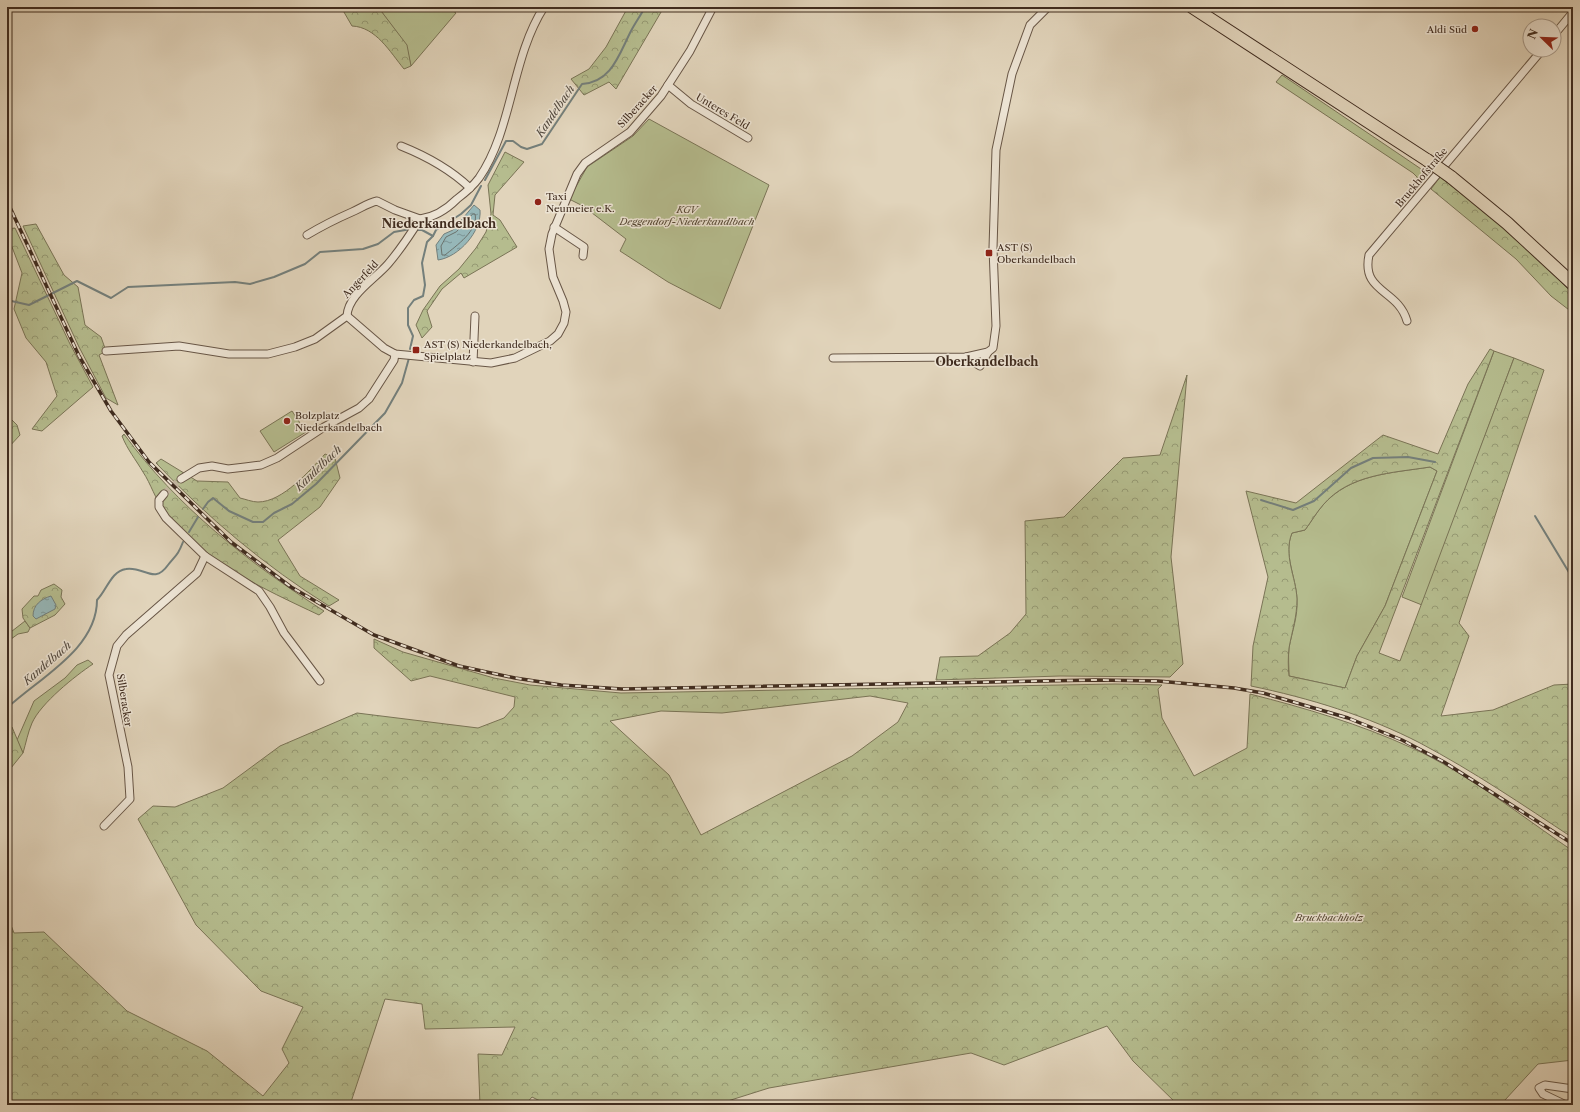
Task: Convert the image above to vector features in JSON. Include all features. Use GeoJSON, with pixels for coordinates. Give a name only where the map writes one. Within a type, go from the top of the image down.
{"type":"FeatureCollection","features":[{"type":"Feature","properties":{"kind":"main road"},"geometry":{"type":"LineString","coordinates":[[1192,7],[1427,160],[1512,228],[1573,284]]}},
{"type":"Feature","properties":{"kind":"street"},"geometry":{"type":"LineString","coordinates":[[307,235],[329,221],[366,204],[377,201],[395,210],[420,219],[430,218],[449,207],[470,188],[479,178],[489,160],[529,36],[544,7]]}},
{"type":"Feature","properties":{"kind":"street","name":"Silberacker"},"geometry":{"type":"LineString","coordinates":[[347,316],[378,343],[395,354],[440,357],[491,363],[515,358],[550,341],[558,334],[564,323],[566,312],[563,301],[552,277],[549,262],[549,249],[554,227],[577,174],[585,163],[630,132],[661,96],[690,52],[713,7]]}},
{"type":"Feature","properties":{"kind":"street"},"geometry":{"type":"LineString","coordinates":[[966,357],[980,366],[988,352],[993,348],[996,326],[993,248],[996,150],[1012,74],[1030,25],[1048,7]]}},
{"type":"Feature","properties":{"kind":"street"},"geometry":{"type":"LineString","coordinates":[[1562,25],[1573,12]]}},
{"type":"Feature","properties":{"kind":"street","name":"Bruckhofstraße"},"geometry":{"type":"LineString","coordinates":[[1407,320],[1405,313],[1398,303],[1370,280],[1366,266],[1369,255],[1535,58]]}},
{"type":"Feature","properties":{"kind":"street","name":"Unteres Feld"},"geometry":{"type":"LineString","coordinates":[[668,85],[691,104],[748,138]]}},
{"type":"Feature","properties":{"kind":"street"},"geometry":{"type":"LineString","coordinates":[[401,146],[413,150],[456,175],[470,188]]}},
{"type":"Feature","properties":{"kind":"street","name":"Angerfeld"},"geometry":{"type":"LineString","coordinates":[[347,316],[347,308],[352,300],[387,265],[405,243],[420,219]]}},
{"type":"Feature","properties":{"kind":"street"},"geometry":{"type":"LineString","coordinates":[[554,227],[584,247],[583,256]]}},
{"type":"Feature","properties":{"kind":"street"},"geometry":{"type":"LineString","coordinates":[[106,351],[179,346],[229,354],[268,354],[295,347],[315,339],[347,316]]}},
{"type":"Feature","properties":{"kind":"street"},"geometry":{"type":"LineString","coordinates":[[473,362],[475,316]]}},
{"type":"Feature","properties":{"kind":"street"},"geometry":{"type":"LineString","coordinates":[[833,358],[966,357],[988,352]]}},
{"type":"Feature","properties":{"kind":"street"},"geometry":{"type":"LineString","coordinates":[[181,479],[199,468],[212,466],[228,469],[245,467],[260,465],[277,458],[324,427],[358,408],[369,399],[394,360],[395,354]]}},
{"type":"Feature","properties":{"kind":"street"},"geometry":{"type":"LineString","coordinates":[[164,494],[159,500],[159,507],[166,518],[205,556],[259,591],[270,607],[284,633],[320,681]]}},
{"type":"Feature","properties":{"kind":"street","name":"Silberacker"},"geometry":{"type":"LineString","coordinates":[[104,826],[130,799],[128,768],[109,675],[117,646],[126,635],[197,573],[205,556]]}},
{"type":"Feature","properties":{"kind":"street"},"geometry":{"type":"LineString","coordinates":[[1566,1105],[1543,1094],[1539,1088],[1545,1085],[1573,1089]]}},
{"type":"Feature","properties":{"kind":"green space"},"geometry":{"type":"Polygon","coordinates":[[[341,7],[378,7],[407,45],[411,66],[404,69],[388,48],[375,36],[361,27],[352,26],[341,7]]]}},
{"type":"Feature","properties":{"kind":"green space"},"geometry":{"type":"Polygon","coordinates":[[[378,7],[447,7],[456,13],[411,66],[406,45],[378,7]]]}},
{"type":"Feature","properties":{"kind":"green space"},"geometry":{"type":"Polygon","coordinates":[[[628,7],[664,7],[616,89],[609,82],[584,95],[571,79],[589,69],[606,47],[628,7]]]}},
{"type":"Feature","properties":{"kind":"green space"},"geometry":{"type":"Polygon","coordinates":[[[1282,75],[1427,173],[1420,186],[1417,177],[1413,173],[1276,82],[1282,75]]]}},
{"type":"Feature","properties":{"kind":"green space","name":"KGV Deggendorf-Niederkandlbach"},"geometry":{"type":"Polygon","coordinates":[[[649,119],[769,185],[720,309],[668,282],[620,251],[626,239],[583,206],[569,199],[587,167],[633,136],[649,119]]]}},
{"type":"Feature","properties":{"kind":"green space","name":"Niederkandelbach"},"geometry":{"type":"Polygon","coordinates":[[[505,152],[524,162],[495,195],[493,215],[500,220],[517,247],[464,278],[461,273],[442,289],[427,311],[432,327],[422,338],[416,325],[423,310],[440,286],[459,269],[476,248],[486,232],[491,214],[488,185],[505,152]]]}},
{"type":"Feature","properties":{"kind":"green space"},"geometry":{"type":"Polygon","coordinates":[[[1440,177],[1509,233],[1573,294],[1573,313],[1551,296],[1516,259],[1431,189],[1440,177]]]}},
{"type":"Feature","properties":{"kind":"green space"},"geometry":{"type":"Polygon","coordinates":[[[36,224],[64,275],[78,287],[85,325],[101,337],[106,351],[99,355],[118,405],[106,398],[79,347],[23,226],[36,224]]]}},
{"type":"Feature","properties":{"kind":"green space"},"geometry":{"type":"Polygon","coordinates":[[[15,228],[70,344],[93,387],[42,431],[32,429],[57,396],[46,362],[26,338],[14,309],[22,273],[7,234],[7,229],[15,228]]]}},
{"type":"Feature","properties":{"kind":"green space"},"geometry":{"type":"Polygon","coordinates":[[[1490,349],[1494,351],[1379,653],[1400,661],[1514,358],[1544,370],[1459,623],[1469,636],[1441,716],[1493,710],[1554,685],[1573,684],[1573,838],[1479,777],[1400,733],[1359,716],[1316,702],[1251,686],[1253,646],[1268,577],[1246,491],[1296,503],[1383,435],[1438,454],[1468,384],[1490,349]],[[1430,467],[1386,473],[1358,481],[1345,487],[1323,505],[1305,530],[1292,533],[1289,558],[1296,591],[1297,606],[1289,648],[1289,676],[1345,688],[1357,656],[1385,606],[1437,471],[1430,467]]]}},
{"type":"Feature","properties":{"kind":"green space"},"geometry":{"type":"Polygon","coordinates":[[[1494,351],[1514,358],[1422,605],[1402,597],[1494,351]]]}},
{"type":"Feature","properties":{"kind":"green space"},"geometry":{"type":"Polygon","coordinates":[[[1187,375],[1171,557],[1183,664],[1170,677],[1060,676],[936,680],[940,657],[978,656],[1010,633],[1026,614],[1025,521],[1064,517],[1123,458],[1160,455],[1187,375]]]}},
{"type":"Feature","properties":{"kind":"green space","name":"Bolzplatz Niederkandelbach"},"geometry":{"type":"Polygon","coordinates":[[[292,411],[306,432],[274,452],[260,431],[292,411]]]}},
{"type":"Feature","properties":{"kind":"green space"},"geometry":{"type":"Polygon","coordinates":[[[7,415],[17,425],[20,435],[7,449],[7,415]]]}},
{"type":"Feature","properties":{"kind":"green space"},"geometry":{"type":"Polygon","coordinates":[[[124,434],[167,486],[216,532],[296,593],[324,611],[319,615],[277,595],[235,572],[196,544],[179,528],[161,506],[146,477],[126,445],[122,436],[124,434]]]}},
{"type":"Feature","properties":{"kind":"green space"},"geometry":{"type":"Polygon","coordinates":[[[325,454],[335,458],[340,478],[320,507],[278,540],[300,576],[339,600],[329,606],[282,575],[238,540],[196,503],[156,463],[161,459],[197,481],[228,482],[240,498],[258,502],[267,501],[286,491],[304,476],[325,454]]]}},
{"type":"Feature","properties":{"kind":"green space"},"geometry":{"type":"Polygon","coordinates":[[[1430,467],[1437,471],[1385,606],[1357,656],[1345,688],[1289,676],[1289,648],[1296,618],[1297,606],[1296,591],[1289,557],[1292,533],[1305,530],[1323,505],[1346,487],[1359,481],[1387,473],[1430,467]]]}},
{"type":"Feature","properties":{"kind":"green space"},"geometry":{"type":"Polygon","coordinates":[[[54,584],[62,590],[61,597],[65,604],[55,615],[30,628],[23,618],[22,609],[34,596],[38,596],[41,590],[54,584]]]}},
{"type":"Feature","properties":{"kind":"green space"},"geometry":{"type":"Polygon","coordinates":[[[25,621],[30,628],[28,632],[18,634],[7,642],[7,635],[25,621]]]}},
{"type":"Feature","properties":{"kind":"green space","name":"Bruckbachholz"},"geometry":{"type":"Polygon","coordinates":[[[374,639],[403,652],[494,678],[530,685],[621,693],[1115,684],[1162,685],[1158,689],[1162,718],[1194,776],[1247,748],[1250,694],[1352,724],[1412,748],[1454,770],[1573,851],[1573,1060],[1538,1064],[1505,1100],[1512,1105],[1178,1105],[1133,1061],[1107,1026],[1004,1065],[971,1053],[769,1088],[715,1105],[548,1105],[532,1097],[525,1105],[480,1105],[478,1054],[502,1055],[515,1027],[425,1029],[422,1004],[385,999],[350,1105],[7,1105],[7,915],[14,933],[44,932],[127,1011],[207,1051],[263,1096],[289,1063],[282,1049],[303,1007],[261,991],[196,925],[138,819],[153,806],[175,807],[223,788],[280,746],[357,713],[478,728],[504,718],[514,707],[515,697],[430,676],[411,681],[374,648],[374,639]],[[870,696],[722,713],[661,711],[610,721],[669,775],[701,835],[852,756],[898,722],[908,703],[870,696]]]}},
{"type":"Feature","properties":{"kind":"green space"},"geometry":{"type":"Polygon","coordinates":[[[88,660],[93,664],[59,690],[36,715],[23,753],[17,740],[34,701],[65,678],[77,665],[88,660]]]}},
{"type":"Feature","properties":{"kind":"green space"},"geometry":{"type":"Polygon","coordinates":[[[7,727],[12,727],[23,753],[7,773],[7,727]]]}},
{"type":"Feature","properties":{"kind":"water"},"geometry":{"type":"Polygon","coordinates":[[[474,205],[480,210],[480,218],[468,242],[454,254],[438,260],[436,245],[444,234],[453,230],[474,205]]]}},
{"type":"Feature","properties":{"kind":"water"},"geometry":{"type":"Polygon","coordinates":[[[51,596],[56,605],[55,609],[36,619],[33,616],[34,609],[41,601],[51,596]]]}},
{"type":"Feature","properties":{"kind":"waterway","name":"Kandelbach"},"geometry":{"type":"LineString","coordinates":[[485,180],[506,141],[513,141],[521,147],[527,149],[542,144],[582,84],[601,78],[608,72],[618,57],[645,7]]}},
{"type":"Feature","properties":{"kind":"waterway","name":"Kandelbach"},"geometry":{"type":"LineString","coordinates":[[410,349],[413,336],[408,325],[408,308],[414,300],[423,296],[425,285],[422,263],[427,242],[436,230],[461,214],[471,205],[481,186]]}},
{"type":"Feature","properties":{"kind":"waterway"},"geometry":{"type":"LineString","coordinates":[[7,300],[29,305],[77,281],[111,298],[128,287],[235,282],[250,284],[274,277],[305,264],[320,252],[363,249],[378,244],[394,232],[411,229]]}},
{"type":"Feature","properties":{"kind":"waterway"},"geometry":{"type":"LineString","coordinates":[[415,230],[422,230],[433,236]]}},
{"type":"Feature","properties":{"kind":"waterway","name":"Kandelbach"},"geometry":{"type":"LineString","coordinates":[[203,509],[213,498],[229,511],[253,522],[263,522],[274,513],[292,504],[316,484],[385,413],[402,383],[409,358]]}},
{"type":"Feature","properties":{"kind":"waterway"},"geometry":{"type":"LineString","coordinates":[[1261,500],[1293,510],[1314,501],[1351,468],[1373,458],[1408,457],[1435,462]]}},
{"type":"Feature","properties":{"kind":"waterway"},"geometry":{"type":"LineString","coordinates":[[1535,516],[1573,579]]}},
{"type":"Feature","properties":{"kind":"waterway"},"geometry":{"type":"LineString","coordinates":[[189,532],[198,517]]}},
{"type":"Feature","properties":{"kind":"waterway","name":"Kandelbach"},"geometry":{"type":"LineString","coordinates":[[7,708],[50,674],[77,648],[87,633],[94,617],[97,600],[117,573],[121,570],[132,569],[158,574],[163,571],[177,555],[183,542]]}},
{"type":"Feature","properties":{"kind":"tunnel"},"geometry":{"type":"LineString","coordinates":[[164,494],[181,479]]}},
{"type":"Feature","properties":{"kind":"railway"},"geometry":{"type":"LineString","coordinates":[[7,201],[79,356],[111,411],[149,462],[231,542],[291,587],[374,635],[459,666],[515,678],[561,685],[622,689],[1096,680],[1158,681],[1234,688],[1263,693],[1348,718],[1402,740],[1444,762],[1573,844]]}},
{"type":"Feature","properties":{"kind":"place","name":"Aldi Süd"},"geometry":{"type":"Point","coordinates":[1475,29]}},
{"type":"Feature","properties":{"kind":"place","name":"Taxi Neumeier e.K."},"geometry":{"type":"Point","coordinates":[538,202]}},
{"type":"Feature","properties":{"kind":"place","name":"AST (S) Oberkandelbach"},"geometry":{"type":"Point","coordinates":[989,253]}},
{"type":"Feature","properties":{"kind":"place","name":"AST (S) Niederkandelbach, Spielplatz"},"geometry":{"type":"Point","coordinates":[416,350]}},
{"type":"Feature","properties":{"kind":"place","name":"Bolzplatz Niederkandelbach"},"geometry":{"type":"Point","coordinates":[287,421]}},
{"type":"Feature","properties":{"kind":"district","name":"Niederkandelbach"},"geometry":{"type":"Point","coordinates":[439,224]}},
{"type":"Feature","properties":{"kind":"district","name":"Oberkandelbach"},"geometry":{"type":"Point","coordinates":[987,362]}}]}
